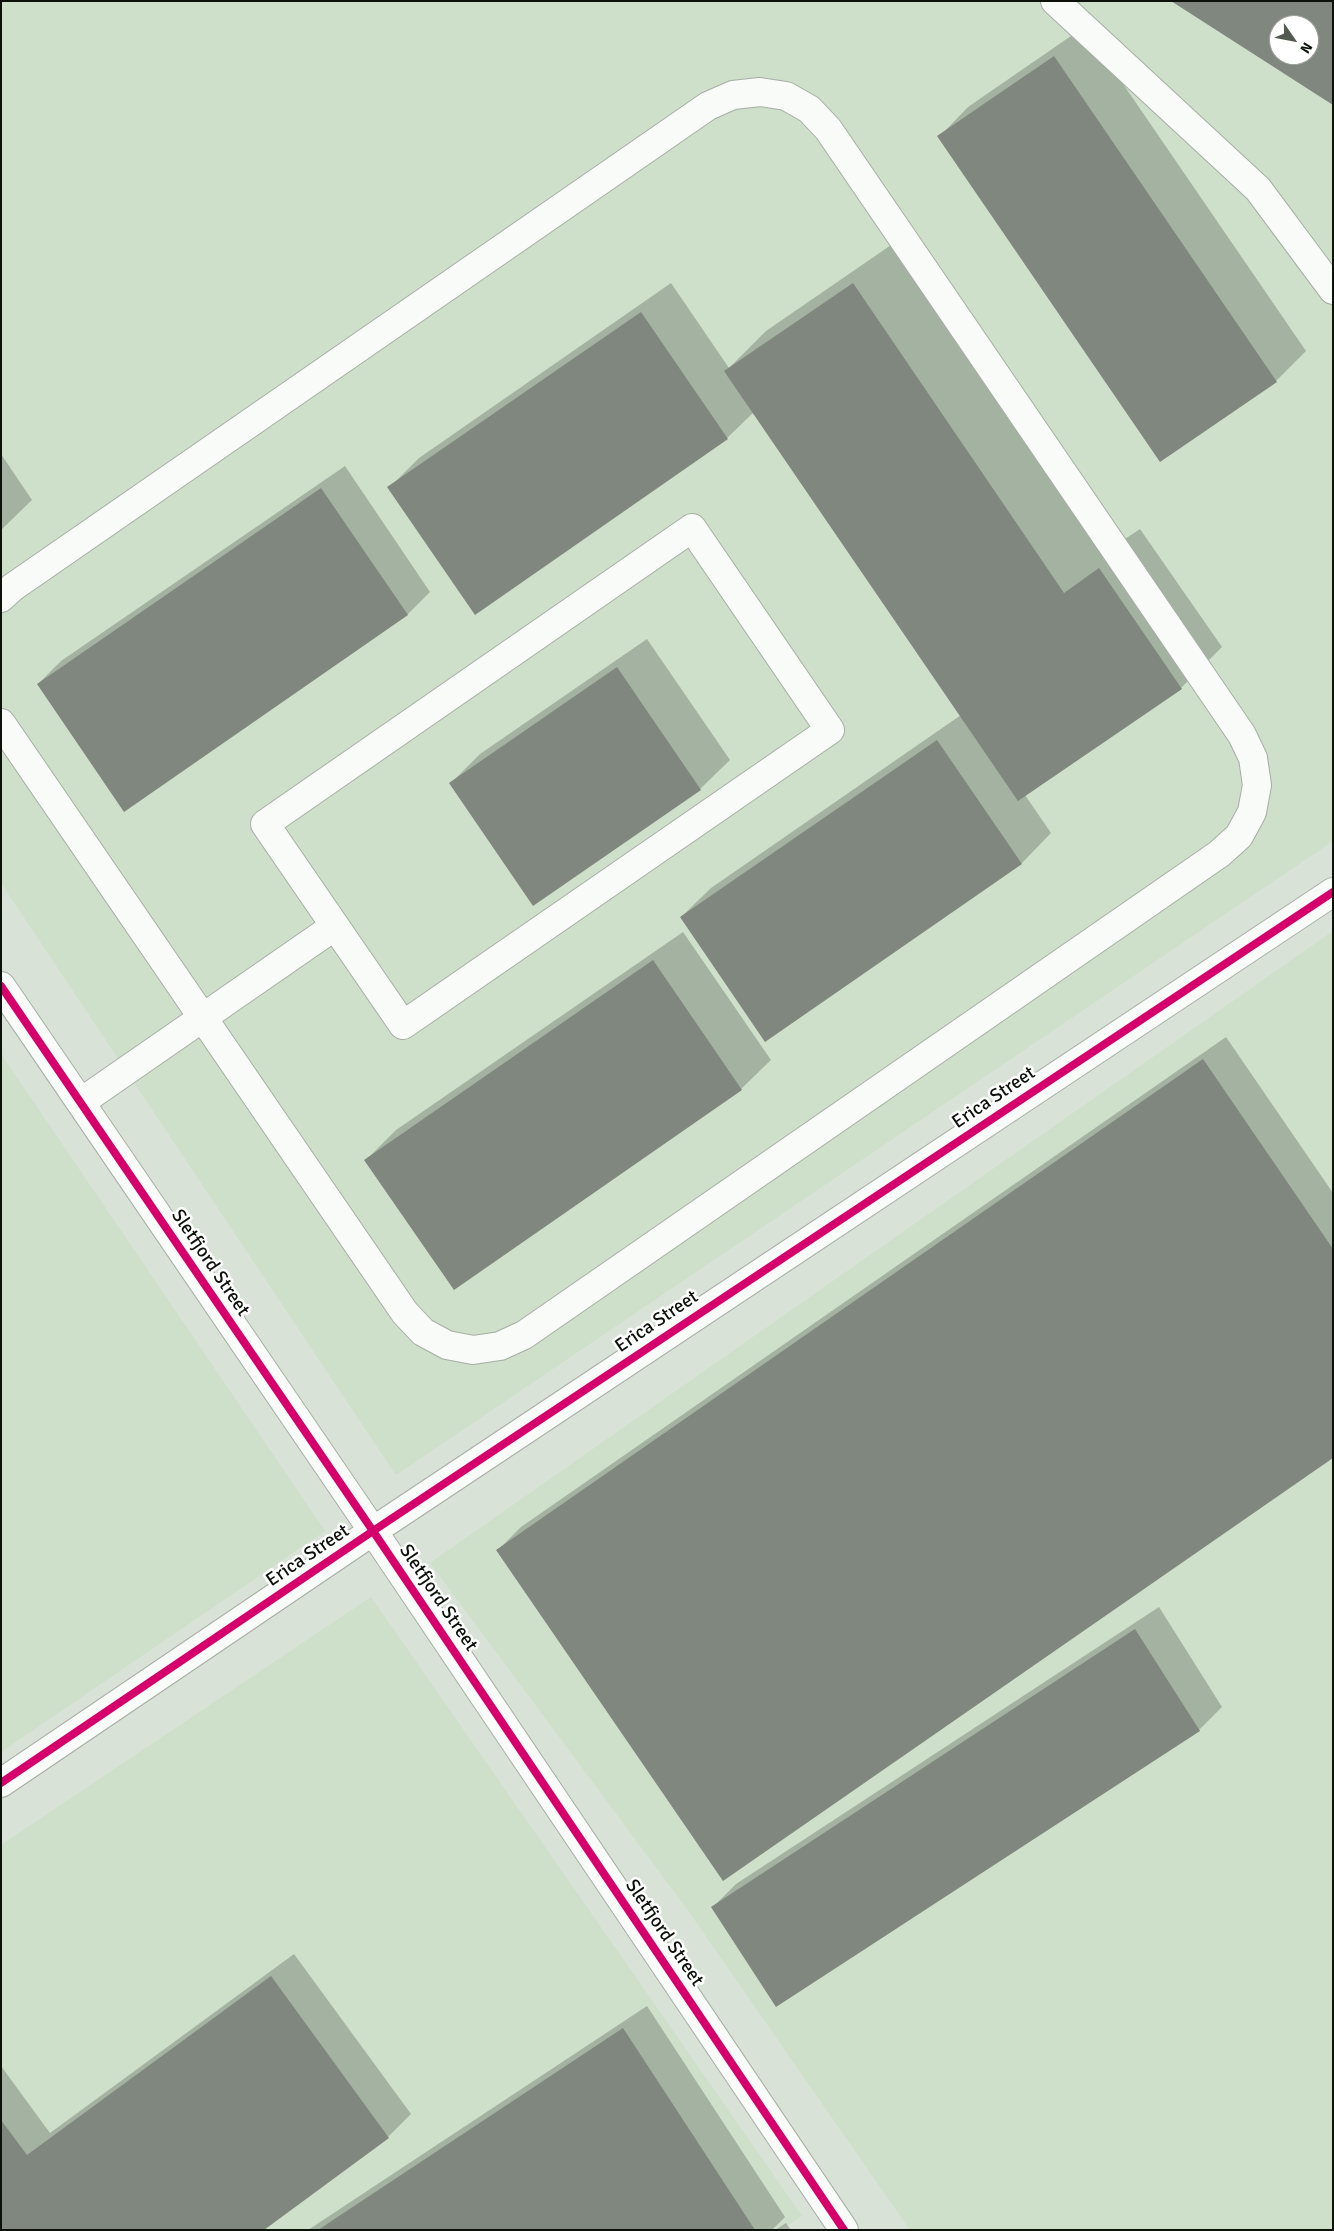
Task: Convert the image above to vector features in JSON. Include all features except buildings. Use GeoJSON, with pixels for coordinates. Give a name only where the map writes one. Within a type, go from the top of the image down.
{"type":"FeatureCollection","features":[{"type":"Feature","properties":{"kind":"street"},"geometry":{"type":"LineString","coordinates":[[1055,1],[1258,189],[1333,290]]}},
{"type":"Feature","properties":{"kind":"street"},"geometry":{"type":"LineString","coordinates":[[1,598],[13,587],[708,106],[733,95],[760,92],[786,96],[809,109],[828,129],[1242,734],[1253,758],[1257,785],[1252,812],[1239,836],[1219,854],[524,1335],[500,1346],[473,1350],[447,1345],[423,1332],[405,1313],[1,722]]}},
{"type":"Feature","properties":{"kind":"street"},"geometry":{"type":"LineString","coordinates":[[692,528],[830,730],[403,1025],[335,926],[265,824],[692,528]]}},
{"type":"Feature","properties":{"kind":"street","name":"Erica Street"},"geometry":{"type":"LineString","coordinates":[[1,1783],[373,1531],[1333,892]]}},
{"type":"Feature","properties":{"kind":"street"},"geometry":{"type":"LineString","coordinates":[[81,1102],[335,926]]}},
{"type":"Feature","properties":{"kind":"street","name":"Sletfjord Street"},"geometry":{"type":"LineString","coordinates":[[1,986],[373,1531],[844,2230]]}},
{"type":"Feature","properties":{"kind":"shaded area"},"geometry":{"type":"Polygon","coordinates":[[[1,1],[1333,1],[1333,841],[396,1475],[1,883],[1,1]]]}},
{"type":"Feature","properties":{"kind":"shaded area"},"geometry":{"type":"Polygon","coordinates":[[[1333,931],[1333,2230],[910,2230],[687,1909],[430,1563],[1333,931]]]}},
{"type":"Feature","properties":{"kind":"shaded area"},"geometry":{"type":"Polygon","coordinates":[[[1,1054],[325,1531],[1,1752],[1,1054]]]}},
{"type":"Feature","properties":{"kind":"shaded area"},"geometry":{"type":"Polygon","coordinates":[[[371,1597],[802,2216],[780,2230],[1,2230],[1,1845],[371,1597]]]}},
{"type":"Feature","properties":{"kind":"cycle path"},"geometry":{"type":"LineString","coordinates":[[1,1783],[373,1531],[1333,892]]}},
{"type":"Feature","properties":{"kind":"cycle path"},"geometry":{"type":"LineString","coordinates":[[1,986],[373,1531],[844,2230]]}}]}
